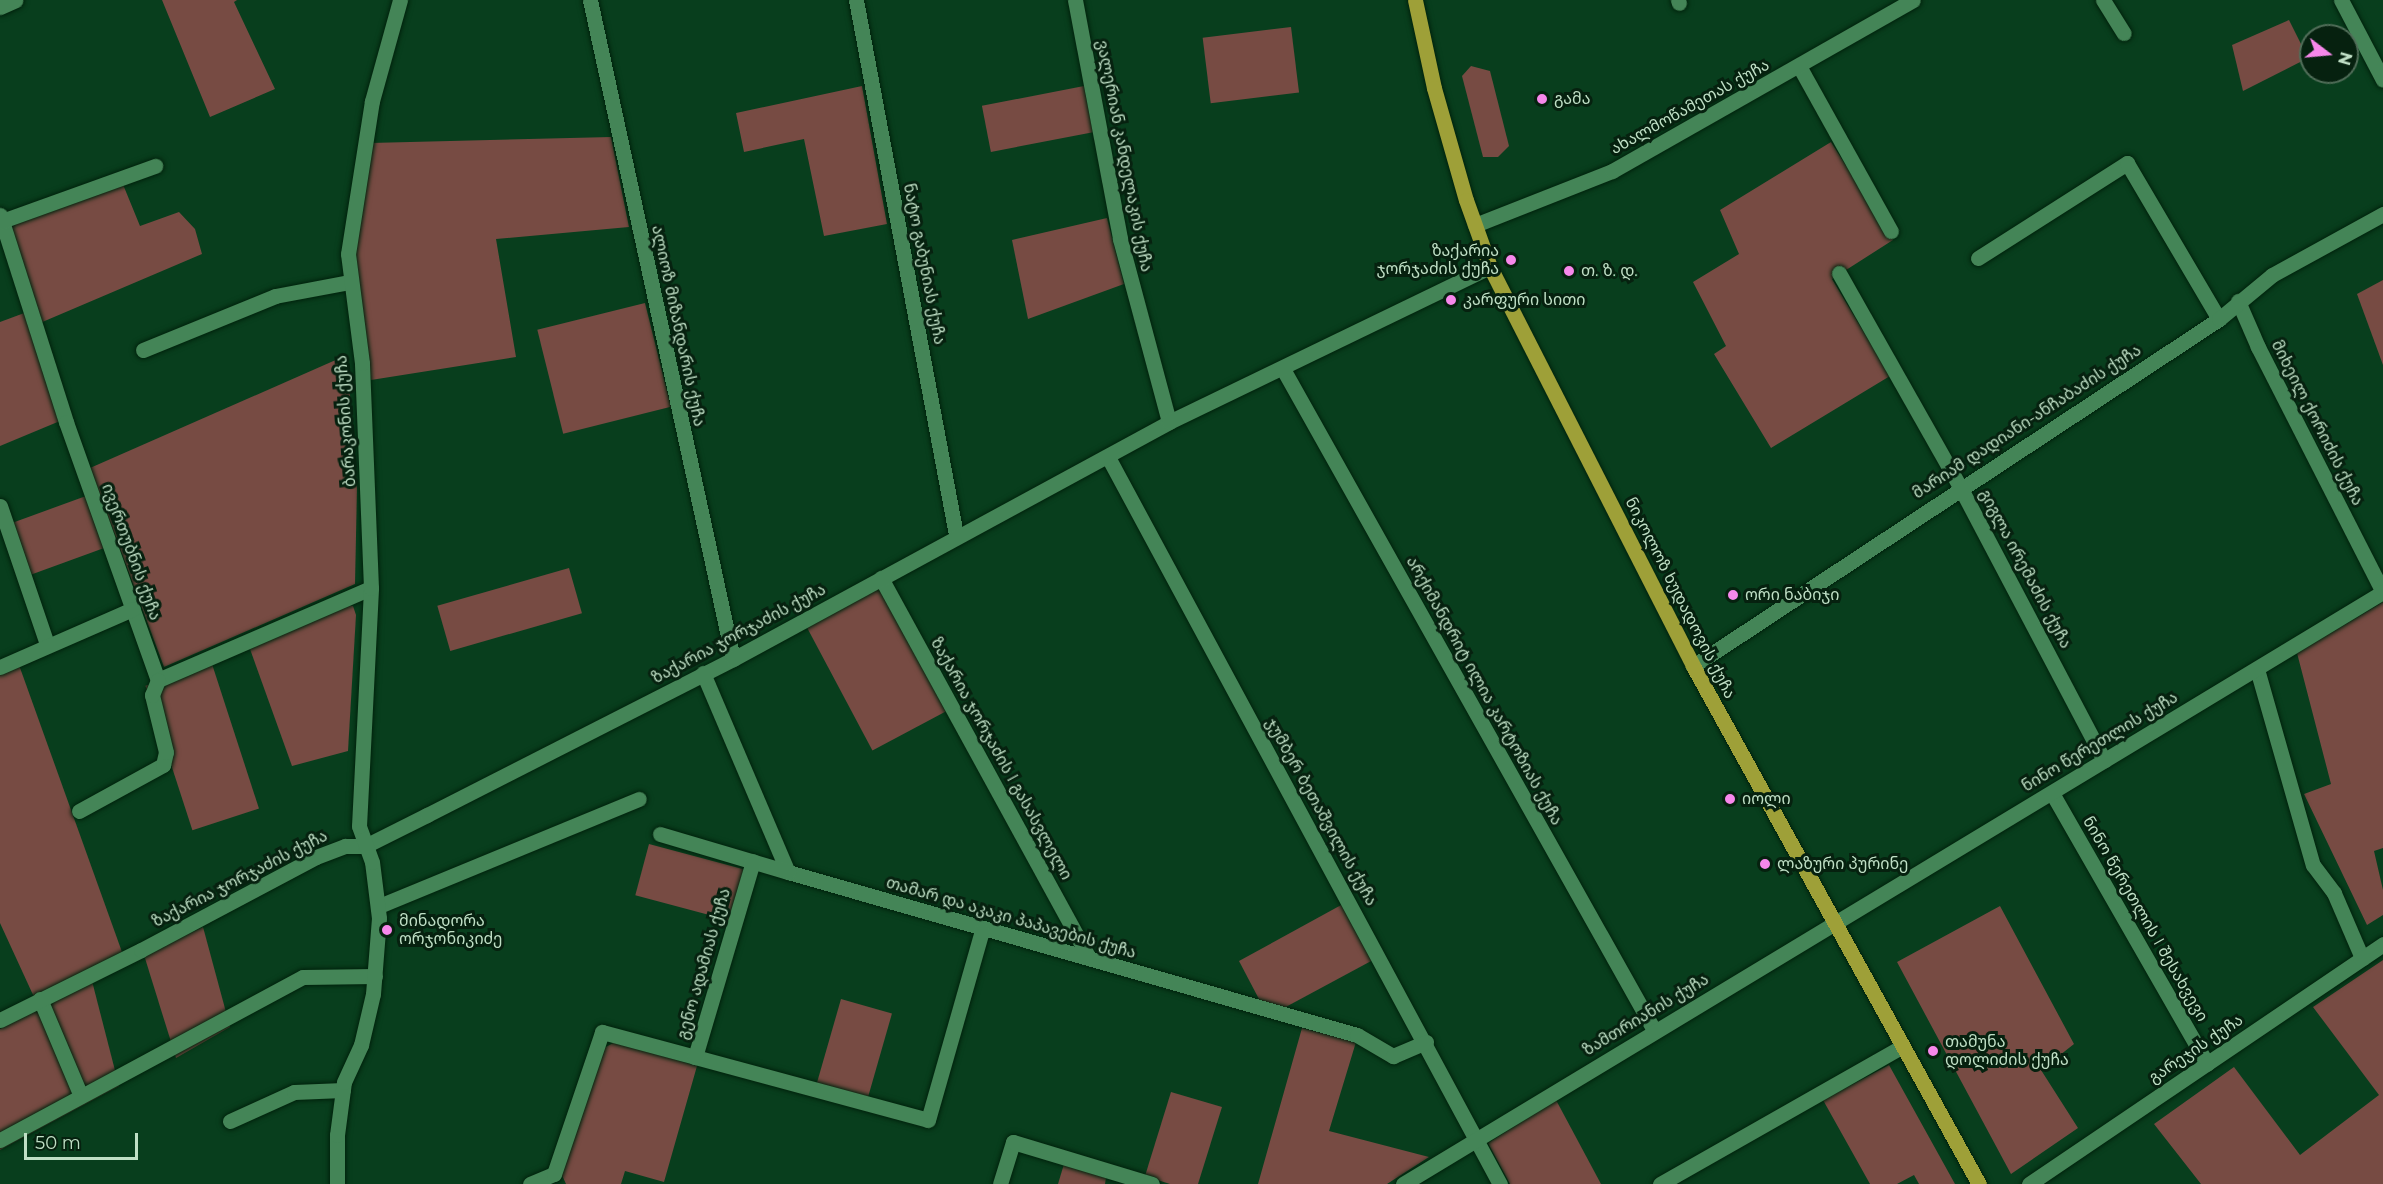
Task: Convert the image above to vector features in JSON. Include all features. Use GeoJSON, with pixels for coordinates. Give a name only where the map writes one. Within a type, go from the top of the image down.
{"type":"FeatureCollection","features":[{"type":"Feature","properties":{"kind":"main road","name":"ნიკოლოზ ხუდადოვის ქუჩა"},"geometry":{"type":"LineString","coordinates":[[1415,0],[1434,88],[1474,225],[1490,267],[1693,666],[1979,1184]]}},
{"type":"Feature","properties":{"kind":"street"},"geometry":{"type":"LineString","coordinates":[[0,7],[16,0]]}},
{"type":"Feature","properties":{"kind":"street","name":"ბარაკონის ქუჩა"},"geometry":{"type":"LineString","coordinates":[[337,1184],[337,1135],[343,1090],[361,1045],[375,976],[379,906],[372,862],[359,826],[371,588],[362,363],[349,282],[348,254],[372,101],[400,0]]}},
{"type":"Feature","properties":{"kind":"street","name":"ალიოზ მიზანდარის ქუჩა"},"geometry":{"type":"LineString","coordinates":[[590,0],[733,659]]}},
{"type":"Feature","properties":{"kind":"street","name":"ნატო გაბუნიას ქუჩა"},"geometry":{"type":"LineString","coordinates":[[855,0],[956,535]]}},
{"type":"Feature","properties":{"kind":"street","name":"ვალერიან კანდელაკის ქუჩა"},"geometry":{"type":"LineString","coordinates":[[1075,0],[1119,239],[1169,422]]}},
{"type":"Feature","properties":{"kind":"street","name":"ახალმოწამეთას ქუჩა"},"geometry":{"type":"LineString","coordinates":[[1474,225],[1612,171],[1913,0]]}},
{"type":"Feature","properties":{"kind":"street"},"geometry":{"type":"LineString","coordinates":[[2103,0],[2124,33]]}},
{"type":"Feature","properties":{"kind":"street"},"geometry":{"type":"LineString","coordinates":[[2341,0],[2383,80]]}},
{"type":"Feature","properties":{"kind":"street"},"geometry":{"type":"LineString","coordinates":[[1799,66],[1891,231]]}},
{"type":"Feature","properties":{"kind":"street"},"geometry":{"type":"LineString","coordinates":[[1978,258],[2127,163],[2219,319]]}},
{"type":"Feature","properties":{"kind":"street"},"geometry":{"type":"LineString","coordinates":[[1,218],[155,166]]}},
{"type":"Feature","properties":{"kind":"street","name":"მარიამ დადიანი-ანჩაბაძის ქუჩა"},"geometry":{"type":"LineString","coordinates":[[1693,666],[1960,487],[2219,319],[2272,275],[2383,214]]}},
{"type":"Feature","properties":{"kind":"street","name":"ივერთუბნის ქუჩა"},"geometry":{"type":"LineString","coordinates":[[1,218],[66,422],[158,680]]}},
{"type":"Feature","properties":{"kind":"street","name":"ზაქარია ჯორჯაძის ქუჩა"},"geometry":{"type":"LineString","coordinates":[[0,1020],[141,950],[316,857],[345,846],[365,846],[733,659],[956,535],[1108,458],[1169,422],[1283,369],[1490,267]]}},
{"type":"Feature","properties":{"kind":"street","name":"გიგლა ირემაძის ქუჩა"},"geometry":{"type":"LineString","coordinates":[[1839,273],[1960,487],[2104,760]]}},
{"type":"Feature","properties":{"kind":"street"},"geometry":{"type":"LineString","coordinates":[[142,350],[275,296],[349,282]]}},
{"type":"Feature","properties":{"kind":"street","name":"მიხეილ ქორიძის ქუჩა"},"geometry":{"type":"LineString","coordinates":[[2238,301],[2258,347],[2383,592]]}},
{"type":"Feature","properties":{"kind":"street","name":"არქიმანდრიტ ილია კარტოზიას ქუჩა"},"geometry":{"type":"LineString","coordinates":[[1283,369],[1654,1030]]}},
{"type":"Feature","properties":{"kind":"street","name":"ჯუმბერ ბეთაშვილის ქუჩა"},"geometry":{"type":"LineString","coordinates":[[1108,458],[1426,1042],[1500,1184]]}},
{"type":"Feature","properties":{"kind":"street"},"geometry":{"type":"LineString","coordinates":[[0,506],[47,644]]}},
{"type":"Feature","properties":{"kind":"street","name":"ზაქარია ჯორჯაძის I გასასვლელი"},"geometry":{"type":"LineString","coordinates":[[881,578],[1089,958]]}},
{"type":"Feature","properties":{"kind":"street"},"geometry":{"type":"LineString","coordinates":[[79,811],[164,765],[166,752],[152,695],[158,680],[371,588]]}},
{"type":"Feature","properties":{"kind":"street","name":"ნინო წერეთლის ქუჩა"},"geometry":{"type":"LineString","coordinates":[[1837,924],[2383,592]]}},
{"type":"Feature","properties":{"kind":"street"},"geometry":{"type":"LineString","coordinates":[[0,667],[47,644],[133,609]]}},
{"type":"Feature","properties":{"kind":"street"},"geometry":{"type":"LineString","coordinates":[[2257,669],[2313,865],[2334,893],[2362,958]]}},
{"type":"Feature","properties":{"kind":"street"},"geometry":{"type":"LineString","coordinates":[[703,673],[788,872]]}},
{"type":"Feature","properties":{"kind":"street","name":"ნინო წერეთლის I შესახვევი"},"geometry":{"type":"LineString","coordinates":[[2052,793],[2207,1064]]}},
{"type":"Feature","properties":{"kind":"street"},"geometry":{"type":"LineString","coordinates":[[379,906],[639,799]]}},
{"type":"Feature","properties":{"kind":"street","name":"თამარ და აკაკი პაპავების ქუჩა"},"geometry":{"type":"LineString","coordinates":[[660,834],[982,931],[1089,958],[1357,1035],[1394,1056],[1426,1042]]}},
{"type":"Feature","properties":{"kind":"street","name":"გენო ადამიას ქუჩა"},"geometry":{"type":"LineString","coordinates":[[530,1184],[556,1179],[602,1032],[695,1057],[753,861]]}},
{"type":"Feature","properties":{"kind":"street","name":"ზამთრიანის ქუჩა"},"geometry":{"type":"LineString","coordinates":[[1403,1184],[1654,1030],[1837,924]]}},
{"type":"Feature","properties":{"kind":"street"},"geometry":{"type":"LineString","coordinates":[[695,1057],[928,1120],[982,931]]}},
{"type":"Feature","properties":{"kind":"street","name":"გარეჯის ქუჩა"},"geometry":{"type":"LineString","coordinates":[[2029,1184],[2383,944]]}},
{"type":"Feature","properties":{"kind":"street"},"geometry":{"type":"LineString","coordinates":[[0,1140],[303,977],[375,976]]}},
{"type":"Feature","properties":{"kind":"street"},"geometry":{"type":"LineString","coordinates":[[40,999],[81,1096]]}},
{"type":"Feature","properties":{"kind":"street"},"geometry":{"type":"LineString","coordinates":[[1659,1184],[1903,1046]]}},
{"type":"Feature","properties":{"kind":"street"},"geometry":{"type":"LineString","coordinates":[[230,1121],[294,1092],[343,1090]]}},
{"type":"Feature","properties":{"kind":"street"},"geometry":{"type":"LineString","coordinates":[[1000,1184],[1013,1142],[1152,1184]]}},
{"type":"Feature","properties":{"kind":"shaded area"},"geometry":{"type":"Polygon","coordinates":[[[162,0],[237,0],[234,2],[275,89],[210,117],[162,0]]]}},
{"type":"Feature","properties":{"kind":"shaded area"},"geometry":{"type":"Polygon","coordinates":[[[2289,20],[2299,40],[2299,63],[2243,91],[2232,45],[2289,20]]]}},
{"type":"Feature","properties":{"kind":"shaded area"},"geometry":{"type":"Polygon","coordinates":[[[1291,27],[1299,93],[1211,103],[1203,38],[1291,27]]]}},
{"type":"Feature","properties":{"kind":"shaded area"},"geometry":{"type":"Polygon","coordinates":[[[1471,66],[1490,71],[1509,146],[1498,157],[1483,157],[1462,76],[1471,66]]]}},
{"type":"Feature","properties":{"kind":"shaded area"},"geometry":{"type":"Polygon","coordinates":[[[862,86],[887,224],[824,236],[804,139],[744,152],[736,113],[862,86]]]}},
{"type":"Feature","properties":{"kind":"shaded area"},"geometry":{"type":"Polygon","coordinates":[[[1084,86],[1093,132],[991,152],[982,106],[1084,86]]]}},
{"type":"Feature","properties":{"kind":"shaded area"},"geometry":{"type":"Polygon","coordinates":[[[611,137],[629,227],[496,239],[516,357],[371,380],[356,312],[351,259],[370,143],[611,137]]]}},
{"type":"Feature","properties":{"kind":"shaded area"},"geometry":{"type":"Polygon","coordinates":[[[1831,142],[1893,240],[1832,279],[1890,376],[1771,448],[1714,354],[1726,346],[1693,282],[1739,254],[1720,210],[1831,142]]]}},
{"type":"Feature","properties":{"kind":"shaded area"},"geometry":{"type":"Polygon","coordinates":[[[122,182],[140,226],[179,212],[195,229],[202,254],[40,323],[9,224],[122,182]]]}},
{"type":"Feature","properties":{"kind":"shaded area"},"geometry":{"type":"Polygon","coordinates":[[[1107,218],[1124,284],[1028,319],[1012,240],[1107,218]]]}},
{"type":"Feature","properties":{"kind":"shaded area"},"geometry":{"type":"Polygon","coordinates":[[[2383,280],[2383,365],[2357,294],[2383,280]]]}},
{"type":"Feature","properties":{"kind":"shaded area"},"geometry":{"type":"Polygon","coordinates":[[[645,303],[671,407],[563,434],[537,330],[645,303]]]}},
{"type":"Feature","properties":{"kind":"shaded area"},"geometry":{"type":"Polygon","coordinates":[[[27,312],[60,421],[0,446],[0,322],[27,312]]]}},
{"type":"Feature","properties":{"kind":"shaded area"},"geometry":{"type":"Polygon","coordinates":[[[347,355],[357,489],[355,584],[164,667],[90,468],[347,355]]]}},
{"type":"Feature","properties":{"kind":"shaded area"},"geometry":{"type":"Polygon","coordinates":[[[86,496],[105,548],[29,575],[10,524],[86,496]]]}},
{"type":"Feature","properties":{"kind":"shaded area"},"geometry":{"type":"Polygon","coordinates":[[[569,568],[582,613],[450,651],[437,606],[569,568]]]}},
{"type":"Feature","properties":{"kind":"shaded area"},"geometry":{"type":"Polygon","coordinates":[[[880,588],[946,712],[872,751],[807,627],[880,588]]]}},
{"type":"Feature","properties":{"kind":"shaded area"},"geometry":{"type":"Polygon","coordinates":[[[2383,602],[2383,848],[2374,851],[2383,890],[2383,915],[2367,925],[2304,794],[2331,784],[2297,653],[2383,602]]]}},
{"type":"Feature","properties":{"kind":"shaded area"},"geometry":{"type":"Polygon","coordinates":[[[345,604],[353,606],[356,615],[348,751],[292,766],[250,649],[345,604]]]}},
{"type":"Feature","properties":{"kind":"shaded area"},"geometry":{"type":"Polygon","coordinates":[[[212,664],[259,809],[192,830],[145,686],[212,664]]]}},
{"type":"Feature","properties":{"kind":"shaded area"},"geometry":{"type":"Polygon","coordinates":[[[19,665],[122,952],[34,997],[0,923],[0,675],[19,665]]]}},
{"type":"Feature","properties":{"kind":"shaded area"},"geometry":{"type":"Polygon","coordinates":[[[649,844],[744,869],[730,921],[635,895],[649,844]]]}},
{"type":"Feature","properties":{"kind":"shaded area"},"geometry":{"type":"Polygon","coordinates":[[[1343,904],[1373,960],[1282,1009],[1260,1001],[1239,961],[1343,904]]]}},
{"type":"Feature","properties":{"kind":"shaded area"},"geometry":{"type":"Polygon","coordinates":[[[2000,906],[2074,1044],[2041,1070],[2078,1128],[2011,1174],[1897,962],[2000,906]]]}},
{"type":"Feature","properties":{"kind":"shaded area"},"geometry":{"type":"Polygon","coordinates":[[[203,927],[230,1027],[176,1058],[144,955],[203,927]]]}},
{"type":"Feature","properties":{"kind":"shaded area"},"geometry":{"type":"Polygon","coordinates":[[[2383,960],[2383,1184],[2201,1184],[2154,1124],[2234,1067],[2300,1155],[2379,1095],[2313,1007],[2383,960]]]}},
{"type":"Feature","properties":{"kind":"shaded area"},"geometry":{"type":"Polygon","coordinates":[[[92,981],[119,1086],[0,1150],[0,1029],[92,981]]]}},
{"type":"Feature","properties":{"kind":"shaded area"},"geometry":{"type":"Polygon","coordinates":[[[841,999],[892,1014],[867,1099],[816,1085],[841,999]]]}},
{"type":"Feature","properties":{"kind":"shaded area"},"geometry":{"type":"Polygon","coordinates":[[[1302,1028],[1356,1042],[1329,1131],[1429,1157],[1387,1184],[1258,1184],[1302,1028]]]}},
{"type":"Feature","properties":{"kind":"shaded area"},"geometry":{"type":"Polygon","coordinates":[[[615,1042],[697,1066],[664,1182],[625,1171],[621,1184],[566,1184],[561,1173],[602,1049],[615,1042]]]}},
{"type":"Feature","properties":{"kind":"shaded area"},"geometry":{"type":"Polygon","coordinates":[[[1889,1065],[1955,1184],[1919,1184],[1914,1175],[1897,1184],[1870,1184],[1823,1100],[1889,1065]]]}},
{"type":"Feature","properties":{"kind":"shaded area"},"geometry":{"type":"Polygon","coordinates":[[[1171,1092],[1222,1107],[1198,1184],[1170,1184],[1145,1176],[1171,1092]]]}},
{"type":"Feature","properties":{"kind":"shaded area"},"geometry":{"type":"Polygon","coordinates":[[[1556,1100],[1601,1184],[1510,1184],[1488,1143],[1556,1100]]]}},
{"type":"Feature","properties":{"kind":"shaded area"},"geometry":{"type":"Polygon","coordinates":[[[1064,1164],[1106,1178],[1105,1184],[1058,1184],[1064,1164]]]}},
{"type":"Feature","properties":{"kind":"place","name":"გამა"},"geometry":{"type":"Point","coordinates":[1542,99]}},
{"type":"Feature","properties":{"kind":"place","name":"ზაქარია ჯორჯაძის ქუჩა"},"geometry":{"type":"Point","coordinates":[1511,260]}},
{"type":"Feature","properties":{"kind":"place","name":"თ. ზ. დ."},"geometry":{"type":"Point","coordinates":[1569,271]}},
{"type":"Feature","properties":{"kind":"place","name":"კარფური სითი"},"geometry":{"type":"Point","coordinates":[1451,300]}},
{"type":"Feature","properties":{"kind":"place","name":"ორი ნაბიჯი"},"geometry":{"type":"Point","coordinates":[1733,595]}},
{"type":"Feature","properties":{"kind":"place","name":"იოლი"},"geometry":{"type":"Point","coordinates":[1730,799]}},
{"type":"Feature","properties":{"kind":"place","name":"ლაზური პურინე"},"geometry":{"type":"Point","coordinates":[1765,864]}},
{"type":"Feature","properties":{"kind":"place","name":"მინადორა ორჯონიკიძე"},"geometry":{"type":"Point","coordinates":[387,930]}},
{"type":"Feature","properties":{"kind":"place","name":"თამუნა დოლიძის ქუჩა"},"geometry":{"type":"Point","coordinates":[1933,1051]}}]}
